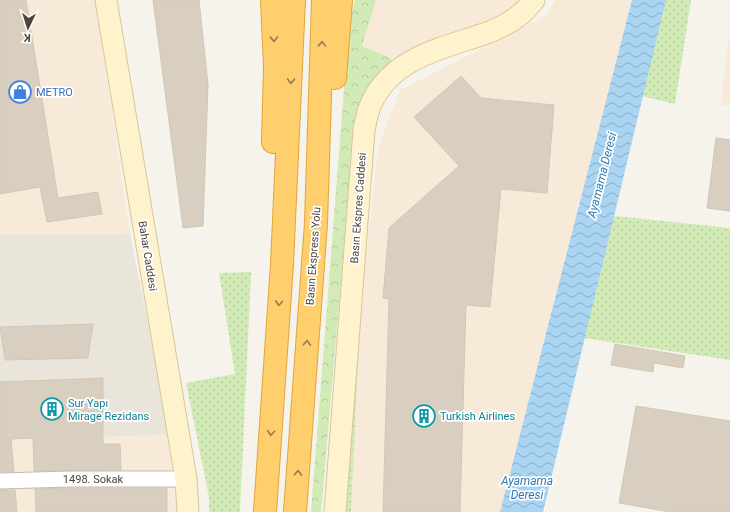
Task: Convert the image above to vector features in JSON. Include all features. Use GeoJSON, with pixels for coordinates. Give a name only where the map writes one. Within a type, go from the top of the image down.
{"type":"FeatureCollection","features":[{"type":"Feature","properties":{"kind":"highway"},"geometry":{"type":"LineString","coordinates":[[272,0],[275,66],[273,194],[275,226],[282,264]]}},
{"type":"Feature","properties":{"kind":"highway"},"geometry":{"type":"LineString","coordinates":[[265,512],[282,264],[294,0]]}},
{"type":"Feature","properties":{"kind":"highway","name":"Basın Ekspress Yolu"},"geometry":{"type":"LineString","coordinates":[[295,512],[316,223],[327,189],[330,169],[336,61],[337,1]]}},
{"type":"Feature","properties":{"kind":"main road","name":"Bahar Caddesi"},"geometry":{"type":"LineString","coordinates":[[106,0],[167,375],[186,479],[188,512]]}},
{"type":"Feature","properties":{"kind":"main road","name":"Basın Ekspres Caddesi"},"geometry":{"type":"LineString","coordinates":[[335,512],[364,130],[370,104],[381,86],[399,68],[420,56],[498,29],[514,20],[529,7],[534,0]]}},
{"type":"Feature","properties":{"kind":"street","name":"1498. Sokak"},"geometry":{"type":"LineString","coordinates":[[0,481],[70,479],[186,479]]}},
{"type":"Feature","properties":{"kind":"shaded area"},"geometry":{"type":"Polygon","coordinates":[[[0,0],[95,0],[130,234],[0,235],[0,0]]]}},
{"type":"Feature","properties":{"kind":"shaded area"},"geometry":{"type":"Polygon","coordinates":[[[376,0],[525,0],[517,16],[392,59],[362,46],[376,0]]]}},
{"type":"Feature","properties":{"kind":"shaded area"},"geometry":{"type":"Polygon","coordinates":[[[555,0],[632,0],[500,512],[351,512],[361,303],[378,148],[400,90],[547,15],[555,0]]]}},
{"type":"Feature","properties":{"kind":"shaded area"},"geometry":{"type":"Polygon","coordinates":[[[730,26],[730,106],[721,105],[730,26]]]}},
{"type":"Feature","properties":{"kind":"shaded area"},"geometry":{"type":"Polygon","coordinates":[[[130,234],[171,435],[0,440],[0,235],[130,234]]]}},
{"type":"Feature","properties":{"kind":"shaded area"},"geometry":{"type":"Polygon","coordinates":[[[171,435],[178,512],[0,512],[0,440],[171,435]]]}},
{"type":"Feature","properties":{"kind":"green space"},"geometry":{"type":"Polygon","coordinates":[[[355,0],[376,0],[362,46],[392,59],[366,100],[353,144],[321,512],[311,512],[349,24],[355,0]]]}},
{"type":"Feature","properties":{"kind":"green space"},"geometry":{"type":"Polygon","coordinates":[[[666,0],[691,0],[675,104],[642,96],[666,0]]]}},
{"type":"Feature","properties":{"kind":"green space"},"geometry":{"type":"Polygon","coordinates":[[[614,216],[730,228],[730,360],[584,338],[614,216]]]}},
{"type":"Feature","properties":{"kind":"green space"},"geometry":{"type":"Polygon","coordinates":[[[251,272],[240,512],[209,512],[209,497],[186,383],[235,374],[219,273],[251,272]]]}},
{"type":"Feature","properties":{"kind":"green space"},"geometry":{"type":"Polygon","coordinates":[[[361,303],[351,512],[341,512],[361,303]]]}},
{"type":"Feature","properties":{"kind":"water","name":"Ayamama Deresi"},"geometry":{"type":"Polygon","coordinates":[[[632,0],[666,0],[543,512],[500,512],[632,0]]]}},
{"type":"Feature","properties":{"kind":"building","name":"METRO"},"geometry":{"type":"Polygon","coordinates":[[[0,0],[26,0],[58,198],[98,192],[102,214],[47,222],[40,187],[0,194],[0,0]]]}},
{"type":"Feature","properties":{"kind":"building"},"geometry":{"type":"Polygon","coordinates":[[[153,0],[199,0],[208,85],[203,226],[183,228],[153,0]]]}},
{"type":"Feature","properties":{"kind":"building"},"geometry":{"type":"Polygon","coordinates":[[[461,76],[481,98],[554,105],[547,193],[501,189],[490,307],[466,305],[460,512],[383,512],[389,299],[383,298],[389,228],[459,166],[414,117],[461,76]]]}},
{"type":"Feature","properties":{"kind":"building"},"geometry":{"type":"Polygon","coordinates":[[[716,138],[730,140],[730,211],[707,208],[716,138]]]}},
{"type":"Feature","properties":{"kind":"building"},"geometry":{"type":"Polygon","coordinates":[[[93,324],[88,358],[5,360],[0,327],[93,324]]]}},
{"type":"Feature","properties":{"kind":"building"},"geometry":{"type":"Polygon","coordinates":[[[615,344],[685,356],[683,368],[654,363],[653,372],[611,365],[615,344]]]}},
{"type":"Feature","properties":{"kind":"building","name":"Sur Yapı Mirage Rezidans"},"geometry":{"type":"Polygon","coordinates":[[[103,378],[103,444],[120,444],[121,470],[34,471],[33,438],[11,439],[14,472],[0,472],[0,382],[103,378]]]}},
{"type":"Feature","properties":{"kind":"building"},"geometry":{"type":"Polygon","coordinates":[[[636,406],[730,421],[730,512],[670,512],[619,503],[636,406]]]}},
{"type":"Feature","properties":{"kind":"building"},"geometry":{"type":"Polygon","coordinates":[[[167,488],[167,512],[36,512],[35,489],[167,488]]]}},
{"type":"Feature","properties":{"kind":"building"},"geometry":{"type":"Polygon","coordinates":[[[0,490],[15,490],[17,512],[0,512],[0,490]]]}},
{"type":"Feature","properties":{"kind":"place","name":"METRO"},"geometry":{"type":"Point","coordinates":[20,92]}},
{"type":"Feature","properties":{"kind":"place","name":"Sur Yapı Mirage Rezidans"},"geometry":{"type":"Point","coordinates":[52,409]}},
{"type":"Feature","properties":{"kind":"place","name":"Turkish Airlines"},"geometry":{"type":"Point","coordinates":[424,416]}}]}
